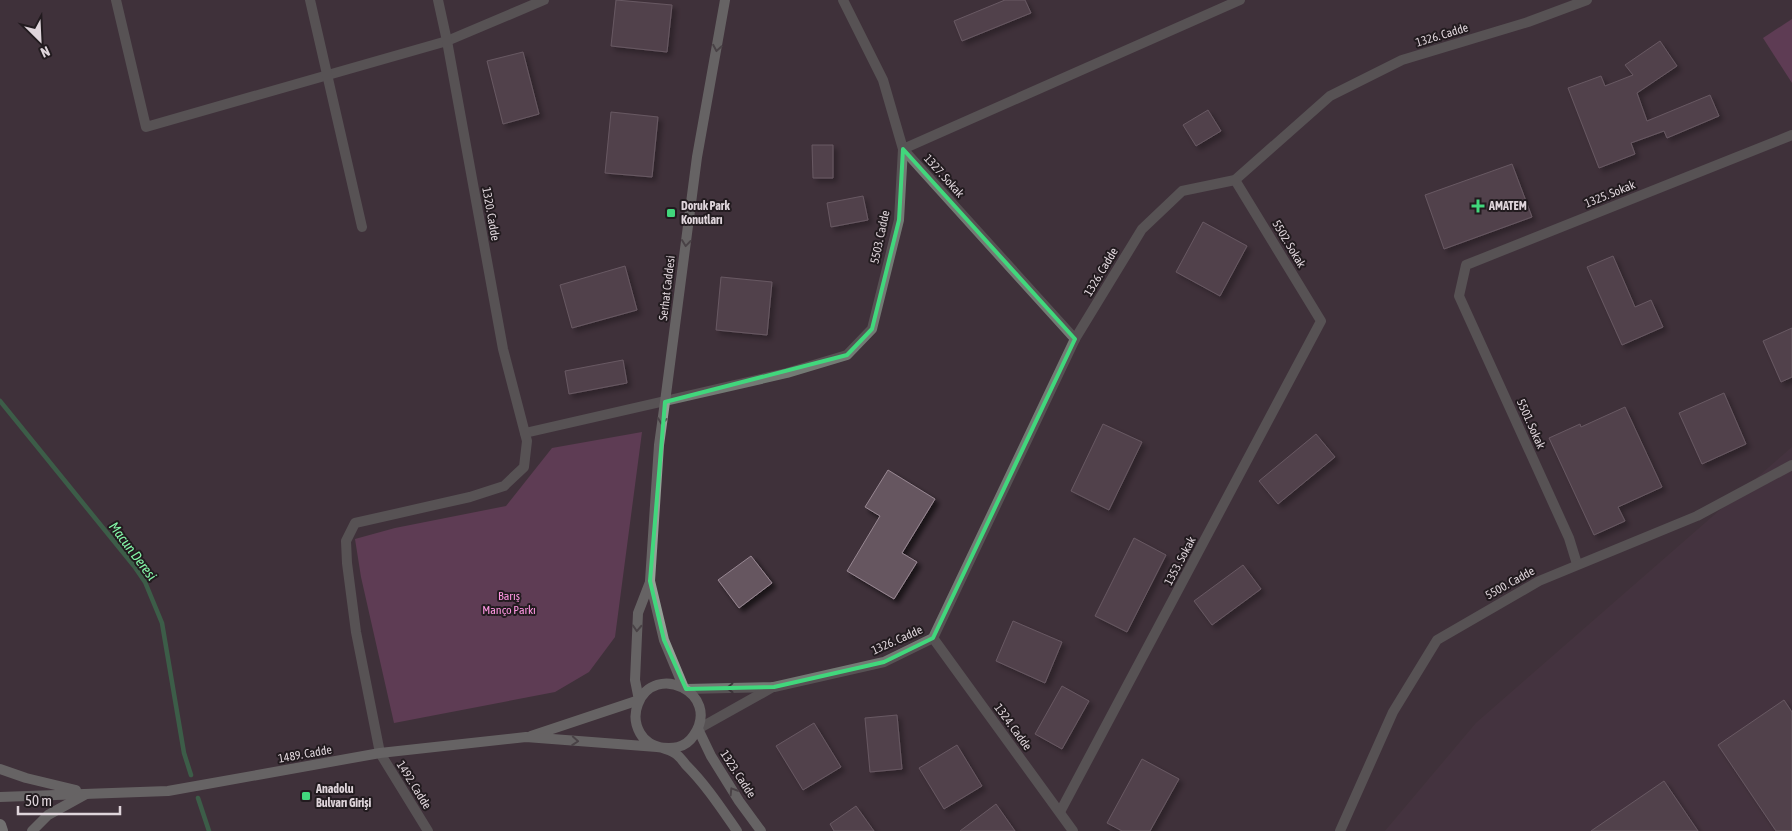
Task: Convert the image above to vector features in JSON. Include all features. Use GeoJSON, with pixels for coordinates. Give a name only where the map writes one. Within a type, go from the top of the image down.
{"type":"FeatureCollection","features":[{"type":"Feature","properties":{"kind":"main road","name":"Serhat Caddesi"},"geometry":{"type":"LineString","coordinates":[[650,581],[659,445],[697,157],[725,0]]}},
{"type":"Feature","properties":{"kind":"main road"},"geometry":{"type":"LineString","coordinates":[[650,581],[664,640],[685,688]]}},
{"type":"Feature","properties":{"kind":"main road"},"geometry":{"type":"LineString","coordinates":[[650,581],[638,613],[635,680],[639,700],[635,719],[637,728],[648,743],[675,753],[710,793],[737,831]]}},
{"type":"Feature","properties":{"kind":"main road"},"geometry":{"type":"LineString","coordinates":[[639,700],[647,691],[656,686],[675,684],[685,688],[694,696],[699,706],[701,717],[698,729],[691,740],[672,749],[657,747]]}},
{"type":"Feature","properties":{"kind":"main road","name":"1489. Cadde"},"geometry":{"type":"LineString","coordinates":[[526,737],[639,700]]}},
{"type":"Feature","properties":{"kind":"main road","name":"1323. Cadde"},"geometry":{"type":"LineString","coordinates":[[698,729],[711,756],[739,801],[761,831]]}},
{"type":"Feature","properties":{"kind":"main road","name":"1489. Cadde"},"geometry":{"type":"LineString","coordinates":[[0,797],[168,791],[380,753],[526,737],[657,747]]}},
{"type":"Feature","properties":{"kind":"main road","name":"1489. Cadde"},"geometry":{"type":"LineString","coordinates":[[0,769],[26,778],[89,793]]}},
{"type":"Feature","properties":{"kind":"main road"},"geometry":{"type":"LineString","coordinates":[[32,831],[48,814],[89,793]]}},
{"type":"Feature","properties":{"kind":"main road"},"geometry":{"type":"LineString","coordinates":[[0,825],[2,831]]}},
{"type":"Feature","properties":{"kind":"street"},"geometry":{"type":"LineString","coordinates":[[116,0],[146,127],[447,41],[544,0]]}},
{"type":"Feature","properties":{"kind":"street"},"geometry":{"type":"LineString","coordinates":[[310,0],[362,227]]}},
{"type":"Feature","properties":{"kind":"street","name":"1320. Cadde"},"geometry":{"type":"LineString","coordinates":[[380,753],[356,632],[346,541],[355,522],[470,497],[504,486],[524,467],[527,441],[503,349],[438,0]]}},
{"type":"Feature","properties":{"kind":"street","name":"1327. Sokak"},"geometry":{"type":"LineString","coordinates":[[843,0],[883,80],[903,149],[1075,340]]}},
{"type":"Feature","properties":{"kind":"street"},"geometry":{"type":"LineString","coordinates":[[903,149],[1240,0]]}},
{"type":"Feature","properties":{"kind":"street","name":"1326. Cadde"},"geometry":{"type":"LineString","coordinates":[[774,687],[884,662],[933,638],[1075,340],[1142,229],[1182,192],[1235,180],[1330,96],[1402,60],[1528,22],[1587,0]]}},
{"type":"Feature","properties":{"kind":"street","name":"1325. Sokak"},"geometry":{"type":"LineString","coordinates":[[1459,296],[1466,265],[1792,135]]}},
{"type":"Feature","properties":{"kind":"street","name":"5503. Cadde"},"geometry":{"type":"LineString","coordinates":[[524,432],[665,402],[787,373],[847,355],[872,329],[899,220],[903,149]]}},
{"type":"Feature","properties":{"kind":"street","name":"5502. Sokak"},"geometry":{"type":"LineString","coordinates":[[1235,180],[1321,321]]}},
{"type":"Feature","properties":{"kind":"street","name":"5501. Sokak"},"geometry":{"type":"LineString","coordinates":[[1459,296],[1569,538],[1577,564]]}},
{"type":"Feature","properties":{"kind":"street","name":"1353. Sokak"},"geometry":{"type":"LineString","coordinates":[[1060,812],[1321,321]]}},
{"type":"Feature","properties":{"kind":"street","name":"5500. Cadde"},"geometry":{"type":"LineString","coordinates":[[1340,831],[1393,712],[1437,640],[1539,580],[1697,516],[1792,465]]}},
{"type":"Feature","properties":{"kind":"street","name":"1324. Cadde"},"geometry":{"type":"LineString","coordinates":[[933,638],[1073,831]]}},
{"type":"Feature","properties":{"kind":"street"},"geometry":{"type":"LineString","coordinates":[[685,688],[774,687]]}},
{"type":"Feature","properties":{"kind":"street"},"geometry":{"type":"LineString","coordinates":[[698,729],[774,687]]}},
{"type":"Feature","properties":{"kind":"street","name":"1492. Cadde"},"geometry":{"type":"LineString","coordinates":[[380,753],[428,831]]}},
{"type":"Feature","properties":{"kind":"highlighted area"},"geometry":{"type":"Polygon","coordinates":[[[903,149],[1075,339],[933,638],[884,662],[774,687],[686,689],[664,640],[650,581],[665,402],[847,355],[872,329],[899,220],[903,149]]]}},
{"type":"Feature","properties":{"kind":"shaded area"},"geometry":{"type":"Polygon","coordinates":[[[1792,447],[1792,831],[1385,831],[1476,723],[1792,447]]]}},
{"type":"Feature","properties":{"kind":"green space"},"geometry":{"type":"Polygon","coordinates":[[[1792,19],[1792,83],[1763,38],[1792,19]]]}},
{"type":"Feature","properties":{"kind":"green space","name":"Barış Manço Parkı"},"geometry":{"type":"Polygon","coordinates":[[[642,432],[615,637],[589,672],[555,692],[394,723],[361,577],[355,539],[395,528],[506,506],[552,448],[642,432]]]}},
{"type":"Feature","properties":{"kind":"building"},"geometry":{"type":"Polygon","coordinates":[[[616,0],[672,5],[667,52],[611,46],[616,0]]]}},
{"type":"Feature","properties":{"kind":"building"},"geometry":{"type":"Polygon","coordinates":[[[1005,0],[1025,0],[1031,13],[962,41],[954,21],[1005,0]]]}},
{"type":"Feature","properties":{"kind":"building"},"geometry":{"type":"Polygon","coordinates":[[[1660,41],[1677,66],[1637,93],[1647,121],[1710,95],[1719,116],[1667,138],[1664,131],[1631,143],[1635,154],[1599,168],[1568,88],[1601,76],[1605,86],[1633,75],[1625,65],[1660,41]]]}},
{"type":"Feature","properties":{"kind":"building"},"geometry":{"type":"Polygon","coordinates":[[[523,52],[539,114],[503,124],[487,61],[523,52]]]}},
{"type":"Feature","properties":{"kind":"building"},"geometry":{"type":"Polygon","coordinates":[[[1208,110],[1221,131],[1196,146],[1183,125],[1208,110]]]}},
{"type":"Feature","properties":{"kind":"building"},"geometry":{"type":"Polygon","coordinates":[[[611,112],[658,117],[652,177],[605,173],[611,112]]]}},
{"type":"Feature","properties":{"kind":"building"},"geometry":{"type":"Polygon","coordinates":[[[812,145],[833,145],[833,178],[813,178],[812,145]]]}},
{"type":"Feature","properties":{"kind":"building","name":"AMATEM"},"geometry":{"type":"Polygon","coordinates":[[[1512,164],[1532,217],[1444,249],[1425,195],[1512,164]]]}},
{"type":"Feature","properties":{"kind":"building"},"geometry":{"type":"Polygon","coordinates":[[[863,196],[868,220],[831,227],[827,203],[863,196]]]}},
{"type":"Feature","properties":{"kind":"building"},"geometry":{"type":"Polygon","coordinates":[[[1203,222],[1247,246],[1220,296],[1176,272],[1203,222]]]}},
{"type":"Feature","properties":{"kind":"building"},"geometry":{"type":"Polygon","coordinates":[[[1613,256],[1635,307],[1651,300],[1663,327],[1622,345],[1587,267],[1613,256]]]}},
{"type":"Feature","properties":{"kind":"building"},"geometry":{"type":"Polygon","coordinates":[[[625,266],[637,310],[572,328],[560,285],[625,266]]]}},
{"type":"Feature","properties":{"kind":"building"},"geometry":{"type":"Polygon","coordinates":[[[721,277],[772,282],[767,335],[716,330],[721,277]]]}},
{"type":"Feature","properties":{"kind":"building"},"geometry":{"type":"Polygon","coordinates":[[[1792,328],[1792,377],[1781,382],[1763,341],[1792,328]]]}},
{"type":"Feature","properties":{"kind":"building"},"geometry":{"type":"Polygon","coordinates":[[[623,360],[627,383],[569,394],[565,371],[623,360]]]}},
{"type":"Feature","properties":{"kind":"building"},"geometry":{"type":"Polygon","coordinates":[[[1724,393],[1746,444],[1702,464],[1679,413],[1724,393]]]}},
{"type":"Feature","properties":{"kind":"building"},"geometry":{"type":"Polygon","coordinates":[[[1625,407],[1662,487],[1618,507],[1625,521],[1594,535],[1549,438],[1580,424],[1581,427],[1625,407]]]}},
{"type":"Feature","properties":{"kind":"building"},"geometry":{"type":"Polygon","coordinates":[[[1103,424],[1142,442],[1109,510],[1071,491],[1103,424]]]}},
{"type":"Feature","properties":{"kind":"building"},"geometry":{"type":"Polygon","coordinates":[[[1316,434],[1335,457],[1278,504],[1259,481],[1316,434]]]}},
{"type":"Feature","properties":{"kind":"building"},"geometry":{"type":"Polygon","coordinates":[[[888,470],[935,499],[902,553],[917,562],[894,599],[847,571],[880,516],[865,507],[888,470]]]}},
{"type":"Feature","properties":{"kind":"building"},"geometry":{"type":"Polygon","coordinates":[[[1134,538],[1166,555],[1127,632],[1095,616],[1134,538]]]}},
{"type":"Feature","properties":{"kind":"building"},"geometry":{"type":"Polygon","coordinates":[[[751,556],[772,583],[739,608],[718,580],[751,556]]]}},
{"type":"Feature","properties":{"kind":"building"},"geometry":{"type":"Polygon","coordinates":[[[1243,565],[1261,589],[1212,625],[1194,601],[1243,565]]]}},
{"type":"Feature","properties":{"kind":"building"},"geometry":{"type":"Polygon","coordinates":[[[1013,621],[1062,642],[1045,683],[996,661],[1013,621]]]}},
{"type":"Feature","properties":{"kind":"building"},"geometry":{"type":"Polygon","coordinates":[[[1062,686],[1089,701],[1062,749],[1035,734],[1062,686]]]}},
{"type":"Feature","properties":{"kind":"building"},"geometry":{"type":"Polygon","coordinates":[[[1784,700],[1792,712],[1792,831],[1776,831],[1718,745],[1784,700]]]}},
{"type":"Feature","properties":{"kind":"building"},"geometry":{"type":"Polygon","coordinates":[[[897,715],[902,769],[870,772],[865,718],[897,715]]]}},
{"type":"Feature","properties":{"kind":"building"},"geometry":{"type":"Polygon","coordinates":[[[814,723],[841,767],[803,790],[776,746],[814,723]]]}},
{"type":"Feature","properties":{"kind":"building"},"geometry":{"type":"Polygon","coordinates":[[[957,745],[982,786],[944,809],[919,768],[957,745]]]}},
{"type":"Feature","properties":{"kind":"building"},"geometry":{"type":"Polygon","coordinates":[[[1142,759],[1179,779],[1150,831],[1122,831],[1107,823],[1142,759]]]}},
{"type":"Feature","properties":{"kind":"building"},"geometry":{"type":"Polygon","coordinates":[[[1664,781],[1698,831],[1591,831],[1664,781]]]}},
{"type":"Feature","properties":{"kind":"building"},"geometry":{"type":"Polygon","coordinates":[[[996,804],[1015,831],[960,831],[996,804]]]}},
{"type":"Feature","properties":{"kind":"building"},"geometry":{"type":"Polygon","coordinates":[[[856,806],[874,831],[834,831],[830,824],[856,806]]]}},
{"type":"Feature","properties":{"kind":"waterway","name":"Macun Deresi"},"geometry":{"type":"LineString","coordinates":[[0,401],[145,582],[162,623],[184,753],[191,775]]}},
{"type":"Feature","properties":{"kind":"waterway","name":"Macun Deresi"},"geometry":{"type":"LineString","coordinates":[[198,798],[209,831]]}},
{"type":"Feature","properties":{"kind":"place","name":"AMATEM"},"geometry":{"type":"Point","coordinates":[1478,206]}},
{"type":"Feature","properties":{"kind":"place","name":"Doruk Park Konutları"},"geometry":{"type":"Point","coordinates":[671,213]}},
{"type":"Feature","properties":{"kind":"place","name":"Anadolu Bulvarı Girişi"},"geometry":{"type":"Point","coordinates":[306,796]}}]}
